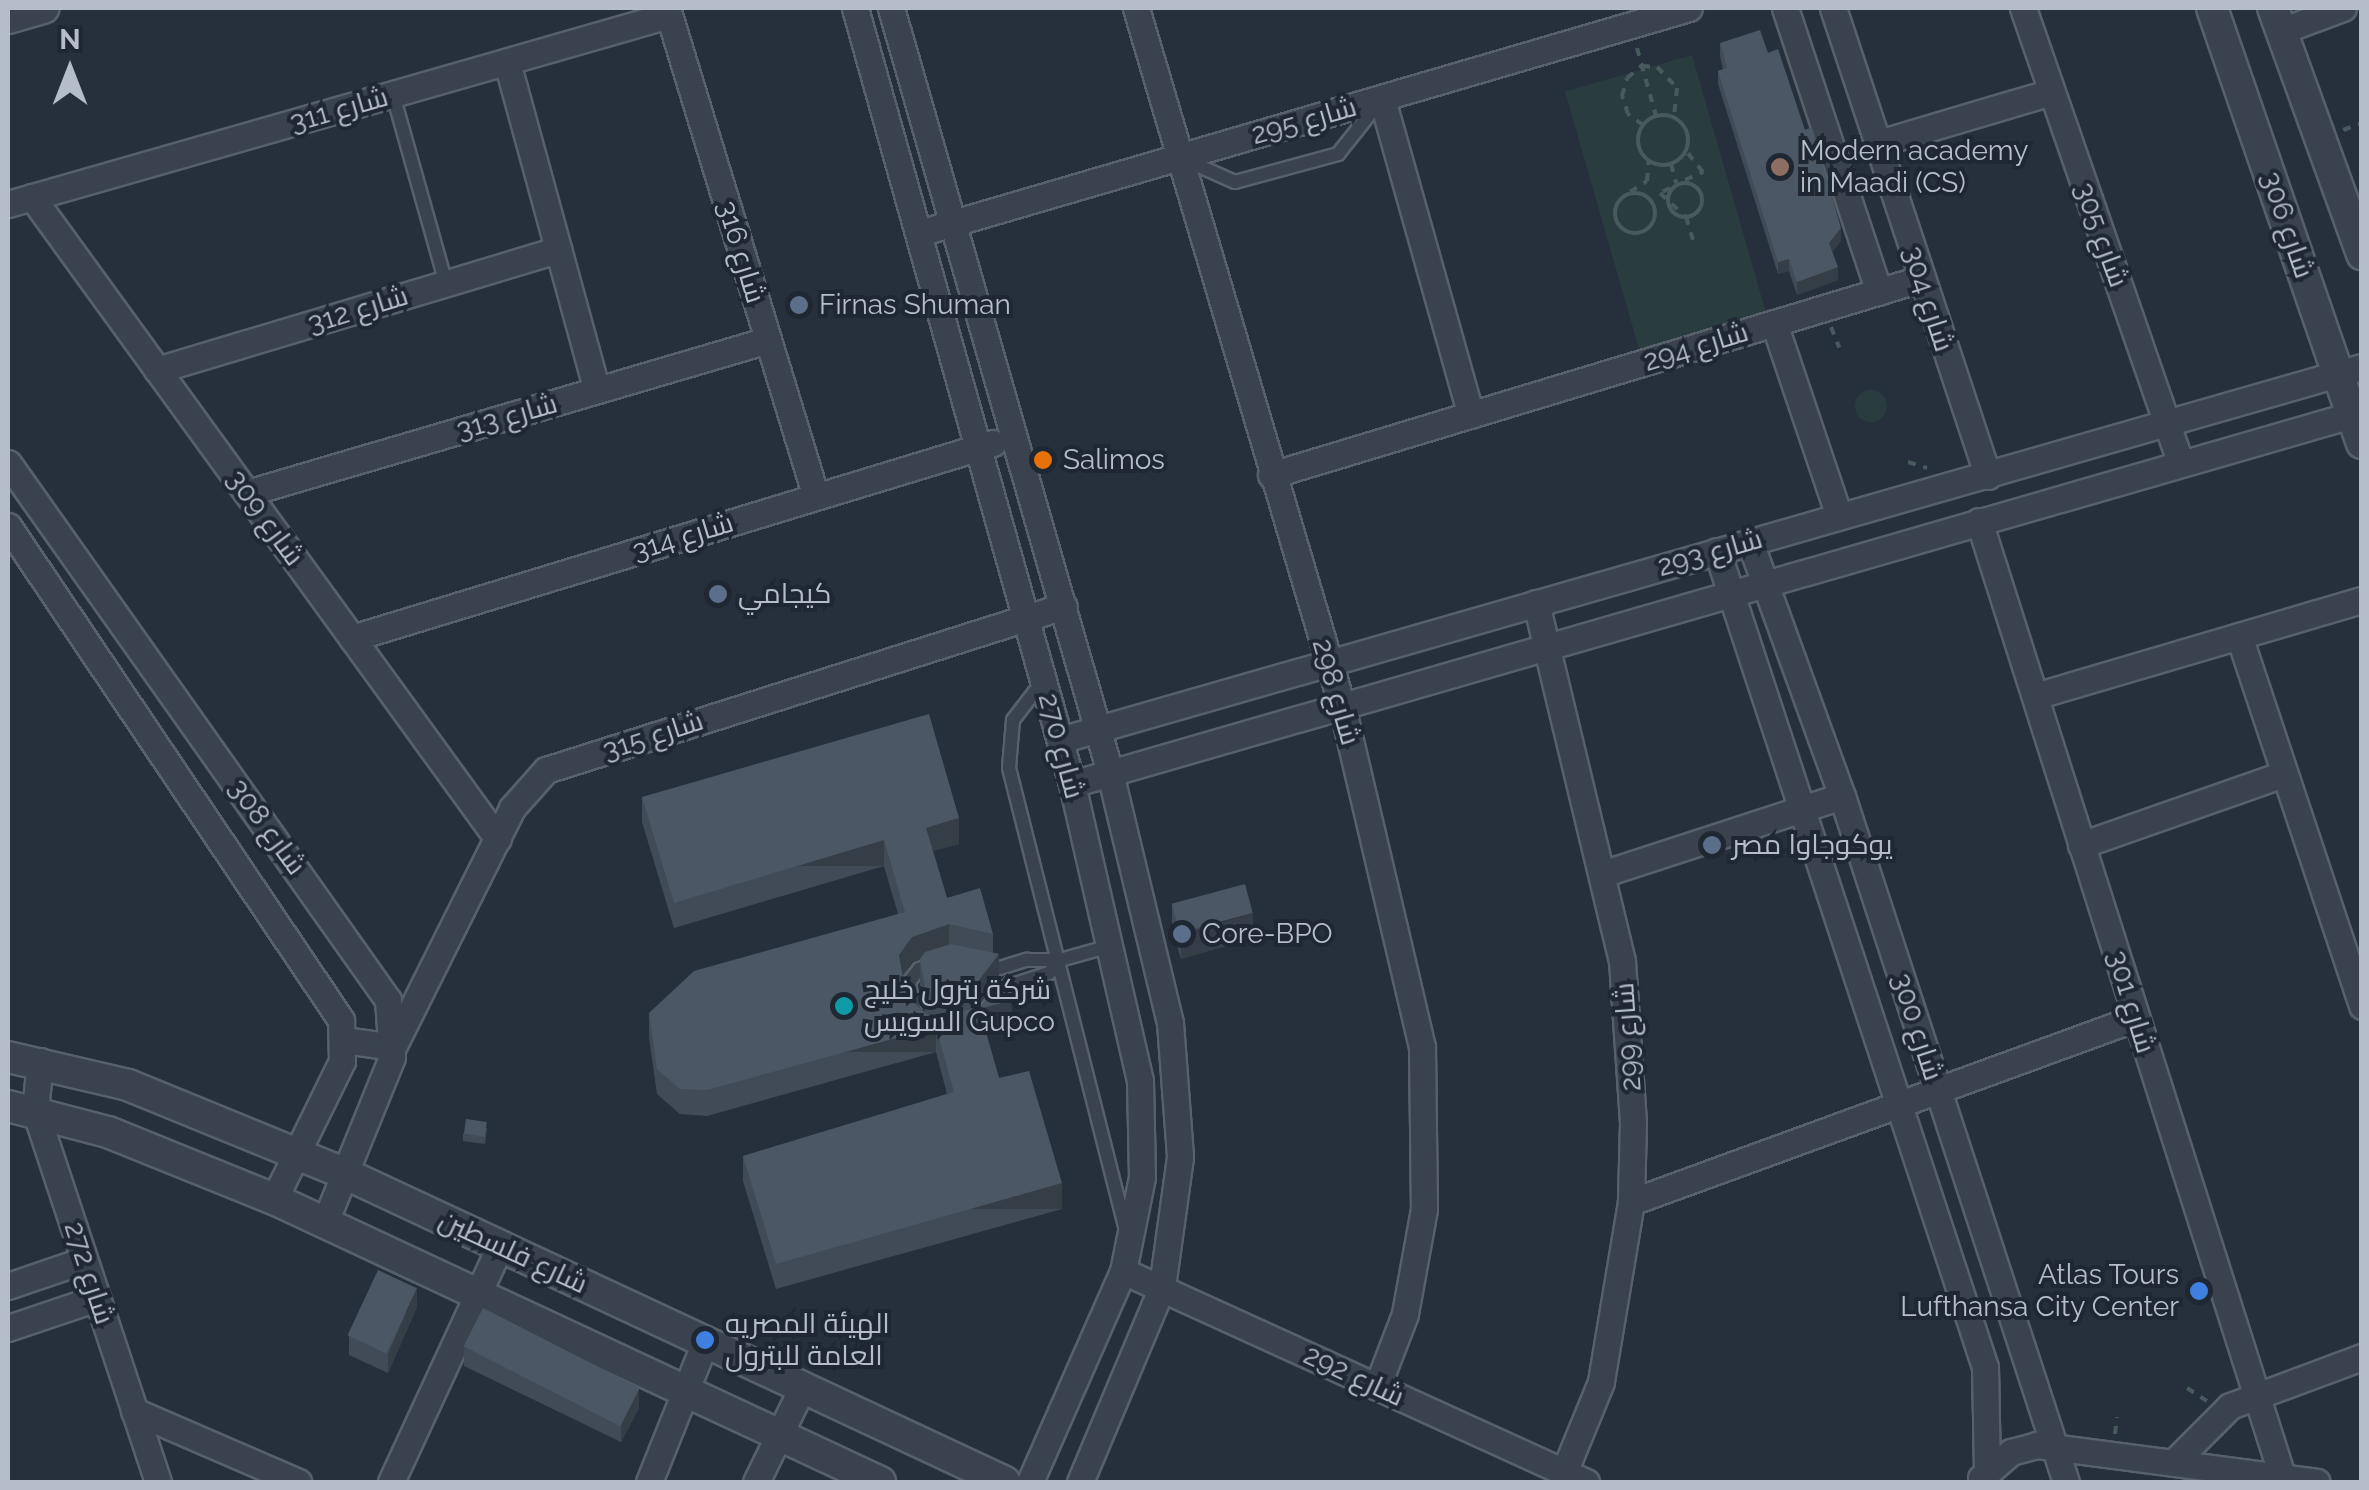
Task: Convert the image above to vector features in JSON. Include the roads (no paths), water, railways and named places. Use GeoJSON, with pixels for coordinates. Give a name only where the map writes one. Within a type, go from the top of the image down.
{"type":"FeatureCollection","features":[{"type":"Feature","properties":{"kind":"street"},"geometry":{"type":"LineString","coordinates":[[8,18],[44,8]]}},
{"type":"Feature","properties":{"kind":"street","name":"شارع 270"},"geometry":{"type":"LineString","coordinates":[[855,8],[1072,784],[1112,945],[1144,1128],[1126,1258],[1030,1482]]}},
{"type":"Feature","properties":{"kind":"street","name":"شارع 270"},"geometry":{"type":"LineString","coordinates":[[891,8],[1064,606],[1152,934],[1180,1116],[1177,1197],[1162,1287],[1080,1482]]}},
{"type":"Feature","properties":{"kind":"street","name":"شارع 298"},"geometry":{"type":"LineString","coordinates":[[1136,8],[1342,706],[1408,968],[1427,1128],[1424,1209],[1408,1302],[1377,1387]]}},
{"type":"Feature","properties":{"kind":"street","name":"شارع 295"},"geometry":{"type":"LineString","coordinates":[[918,233],[1382,98],[1623,20],[1689,8]]}},
{"type":"Feature","properties":{"kind":"street","name":"شارع 304"},"geometry":{"type":"LineString","coordinates":[[1786,8],[1879,292]]}},
{"type":"Feature","properties":{"kind":"street","name":"شارع 304"},"geometry":{"type":"LineString","coordinates":[[1834,8],[1920,279],[1988,476]]}},
{"type":"Feature","properties":{"kind":"street","name":"شارع 305"},"geometry":{"type":"LineString","coordinates":[[2023,8],[2182,463]]}},
{"type":"Feature","properties":{"kind":"street","name":"شارع 306"},"geometry":{"type":"LineString","coordinates":[[2212,8],[2350,371],[2358,423]]}},
{"type":"Feature","properties":{"kind":"street"},"geometry":{"type":"LineString","coordinates":[[2344,8],[2277,19],[2360,245]]}},
{"type":"Feature","properties":{"kind":"street","name":"شارع 311"},"geometry":{"type":"LineString","coordinates":[[20,201],[507,62],[668,11]]}},
{"type":"Feature","properties":{"kind":"street","name":"شارع 316"},"geometry":{"type":"LineString","coordinates":[[668,11],[816,497]]}},
{"type":"Feature","properties":{"kind":"street"},"geometry":{"type":"LineString","coordinates":[[507,62],[597,390]]}},
{"type":"Feature","properties":{"kind":"street"},"geometry":{"type":"LineString","coordinates":[[1879,143],[2050,92]]}},
{"type":"Feature","properties":{"kind":"street"},"geometry":{"type":"LineString","coordinates":[[1382,98],[1471,414]]}},
{"type":"Feature","properties":{"kind":"street","name":"شارع 309"},"geometry":{"type":"LineString","coordinates":[[20,201],[157,370],[498,839]]}},
{"type":"Feature","properties":{"kind":"street","name":"شارع 312"},"geometry":{"type":"LineString","coordinates":[[157,370],[558,250]]}},
{"type":"Feature","properties":{"kind":"street","name":"شارع 294"},"geometry":{"type":"LineString","coordinates":[[1271,475],[1920,279]]}},
{"type":"Feature","properties":{"kind":"street"},"geometry":{"type":"LineString","coordinates":[[1774,323],[1840,516]]}},
{"type":"Feature","properties":{"kind":"street","name":"شارع 313"},"geometry":{"type":"LineString","coordinates":[[247,493],[768,340]]}},
{"type":"Feature","properties":{"kind":"street","name":"شارع 293"},"geometry":{"type":"LineString","coordinates":[[1060,740],[2350,371]]}},
{"type":"Feature","properties":{"kind":"street","name":"شارع 293"},"geometry":{"type":"LineString","coordinates":[[1072,784],[2182,463],[2358,423]]}},
{"type":"Feature","properties":{"kind":"street","name":"شارع 314"},"geometry":{"type":"LineString","coordinates":[[352,638],[1014,436]]}},
{"type":"Feature","properties":{"kind":"street","name":"شارع 308"},"geometry":{"type":"LineString","coordinates":[[12,480],[87,575],[375,974],[388,1000],[393,1047],[325,1222]]}},
{"type":"Feature","properties":{"kind":"street","name":"شارع 301"},"geometry":{"type":"LineString","coordinates":[[1979,521],[2283,1480]]}},
{"type":"Feature","properties":{"kind":"street","name":"شارع 308"},"geometry":{"type":"LineString","coordinates":[[8,526],[332,1001],[344,1040]]}},
{"type":"Feature","properties":{"kind":"street","name":"شارع 300"},"geometry":{"type":"LineString","coordinates":[[1750,542],[1842,796],[2053,1445],[2011,1452],[1983,1476]]}},
{"type":"Feature","properties":{"kind":"street","name":"شارع 300"},"geometry":{"type":"LineString","coordinates":[[1717,551],[1806,807],[1985,1367],[1983,1476]]}},
{"type":"Feature","properties":{"kind":"street"},"geometry":{"type":"LineString","coordinates":[[55,595],[87,575]]}},
{"type":"Feature","properties":{"kind":"street"},"geometry":{"type":"LineString","coordinates":[[2034,696],[2362,600]]}},
{"type":"Feature","properties":{"kind":"street","name":"شارع 299"},"geometry":{"type":"LineString","coordinates":[[1536,603],[1605,873],[1630,1042],[1631,1202],[1601,1382],[1575,1478]]}},
{"type":"Feature","properties":{"kind":"street","name":"شارع 315"},"geometry":{"type":"LineString","coordinates":[[393,1047],[526,786],[546,770],[1064,606]]}},
{"type":"Feature","properties":{"kind":"street"},"geometry":{"type":"LineString","coordinates":[[2238,636],[2362,1006]]}},
{"type":"Feature","properties":{"kind":"street"},"geometry":{"type":"LineString","coordinates":[[139,716],[171,693]]}},
{"type":"Feature","properties":{"kind":"street"},"geometry":{"type":"LineString","coordinates":[[2081,845],[2284,774]]}},
{"type":"Feature","properties":{"kind":"street"},"geometry":{"type":"LineString","coordinates":[[1605,873],[1842,796]]}},
{"type":"Feature","properties":{"kind":"street"},"geometry":{"type":"LineString","coordinates":[[231,849],[265,825]]}},
{"type":"Feature","properties":{"kind":"street"},"geometry":{"type":"LineString","coordinates":[[1112,945],[1152,934]]}},
{"type":"Feature","properties":{"kind":"street"},"geometry":{"type":"LineString","coordinates":[[1631,1202],[2136,1018]]}},
{"type":"Feature","properties":{"kind":"street"},"geometry":{"type":"LineString","coordinates":[[274,1199],[334,1080],[344,1040],[393,1047]]}},
{"type":"Feature","properties":{"kind":"street","name":"شارع فلسطين"},"geometry":{"type":"LineString","coordinates":[[8,1057],[40,1061],[128,1086],[346,1174],[1005,1482]]}},
{"type":"Feature","properties":{"kind":"street","name":"شارع 272"},"geometry":{"type":"LineString","coordinates":[[40,1061],[21,1108],[84,1260],[158,1482]]}},
{"type":"Feature","properties":{"kind":"street","name":"شارع فلسطين"},"geometry":{"type":"LineString","coordinates":[[21,1108],[108,1132],[274,1199],[880,1482]]}},
{"type":"Feature","properties":{"kind":"street"},"geometry":{"type":"LineString","coordinates":[[392,1482],[500,1246]]}},
{"type":"Feature","properties":{"kind":"street","name":"شارع 292"},"geometry":{"type":"LineString","coordinates":[[1126,1258],[1162,1287],[1575,1478]]}},
{"type":"Feature","properties":{"kind":"street"},"geometry":{"type":"LineString","coordinates":[[8,1286],[84,1260]]}},
{"type":"Feature","properties":{"kind":"street"},"geometry":{"type":"LineString","coordinates":[[8,1328],[97,1298]]}},
{"type":"Feature","properties":{"kind":"street"},"geometry":{"type":"LineString","coordinates":[[649,1482],[705,1342]]}},
{"type":"Feature","properties":{"kind":"street"},"geometry":{"type":"LineString","coordinates":[[2174,1462],[2207,1423],[2254,1395],[2362,1358]]}},
{"type":"Feature","properties":{"kind":"street"},"geometry":{"type":"LineString","coordinates":[[756,1482],[802,1388]]}},
{"type":"Feature","properties":{"kind":"street"},"geometry":{"type":"LineString","coordinates":[[134,1411],[298,1482]]}},
{"type":"Feature","properties":{"kind":"street"},"geometry":{"type":"LineString","coordinates":[[2066,1482],[2053,1445],[2317,1482]]}},
{"type":"Feature","properties":{"kind":"lane"},"geometry":{"type":"LineString","coordinates":[[392,95],[446,284]]}},
{"type":"Feature","properties":{"kind":"lane"},"geometry":{"type":"LineString","coordinates":[[1179,157],[1235,182],[1338,154],[1382,98]]}},
{"type":"Feature","properties":{"kind":"lane"},"geometry":{"type":"LineString","coordinates":[[1044,680],[1026,698],[1008,744],[1126,1258]]}},
{"type":"Feature","properties":{"kind":"lane"},"geometry":{"type":"LineString","coordinates":[[1060,960],[1048,973],[996,993],[978,1022],[938,1032],[916,1019],[908,988],[918,968],[957,958],[990,970],[1026,960],[1060,960],[1112,945]]}},
{"type":"Feature","properties":{"kind":"lane"},"geometry":{"type":"LineString","coordinates":[[990,970],[996,993]]}},
{"type":"Feature","properties":{"kind":"place","name":"Modern academy in Maadi (CS)"},"geometry":{"type":"Point","coordinates":[1780,167]}},
{"type":"Feature","properties":{"kind":"place","name":"Firnas Shuman"},"geometry":{"type":"Point","coordinates":[799,305]}},
{"type":"Feature","properties":{"kind":"place","name":"Salimos"},"geometry":{"type":"Point","coordinates":[1043,460]}},
{"type":"Feature","properties":{"kind":"place","name":"كيجامي"},"geometry":{"type":"Point","coordinates":[718,594]}},
{"type":"Feature","properties":{"kind":"place","name":"يوكوجاوا مصر"},"geometry":{"type":"Point","coordinates":[1712,845]}},
{"type":"Feature","properties":{"kind":"place","name":"Core-BPO"},"geometry":{"type":"Point","coordinates":[1182,934]}},
{"type":"Feature","properties":{"kind":"place","name":"شركة بترول خليج السويس Gupco"},"geometry":{"type":"Point","coordinates":[844,1006]}},
{"type":"Feature","properties":{"kind":"place","name":"Atlas Tours Lufthansa City Center"},"geometry":{"type":"Point","coordinates":[2199,1291]}},
{"type":"Feature","properties":{"kind":"place","name":"الهيئة المصريه العامة للبترول"},"geometry":{"type":"Point","coordinates":[705,1340]}}]}
